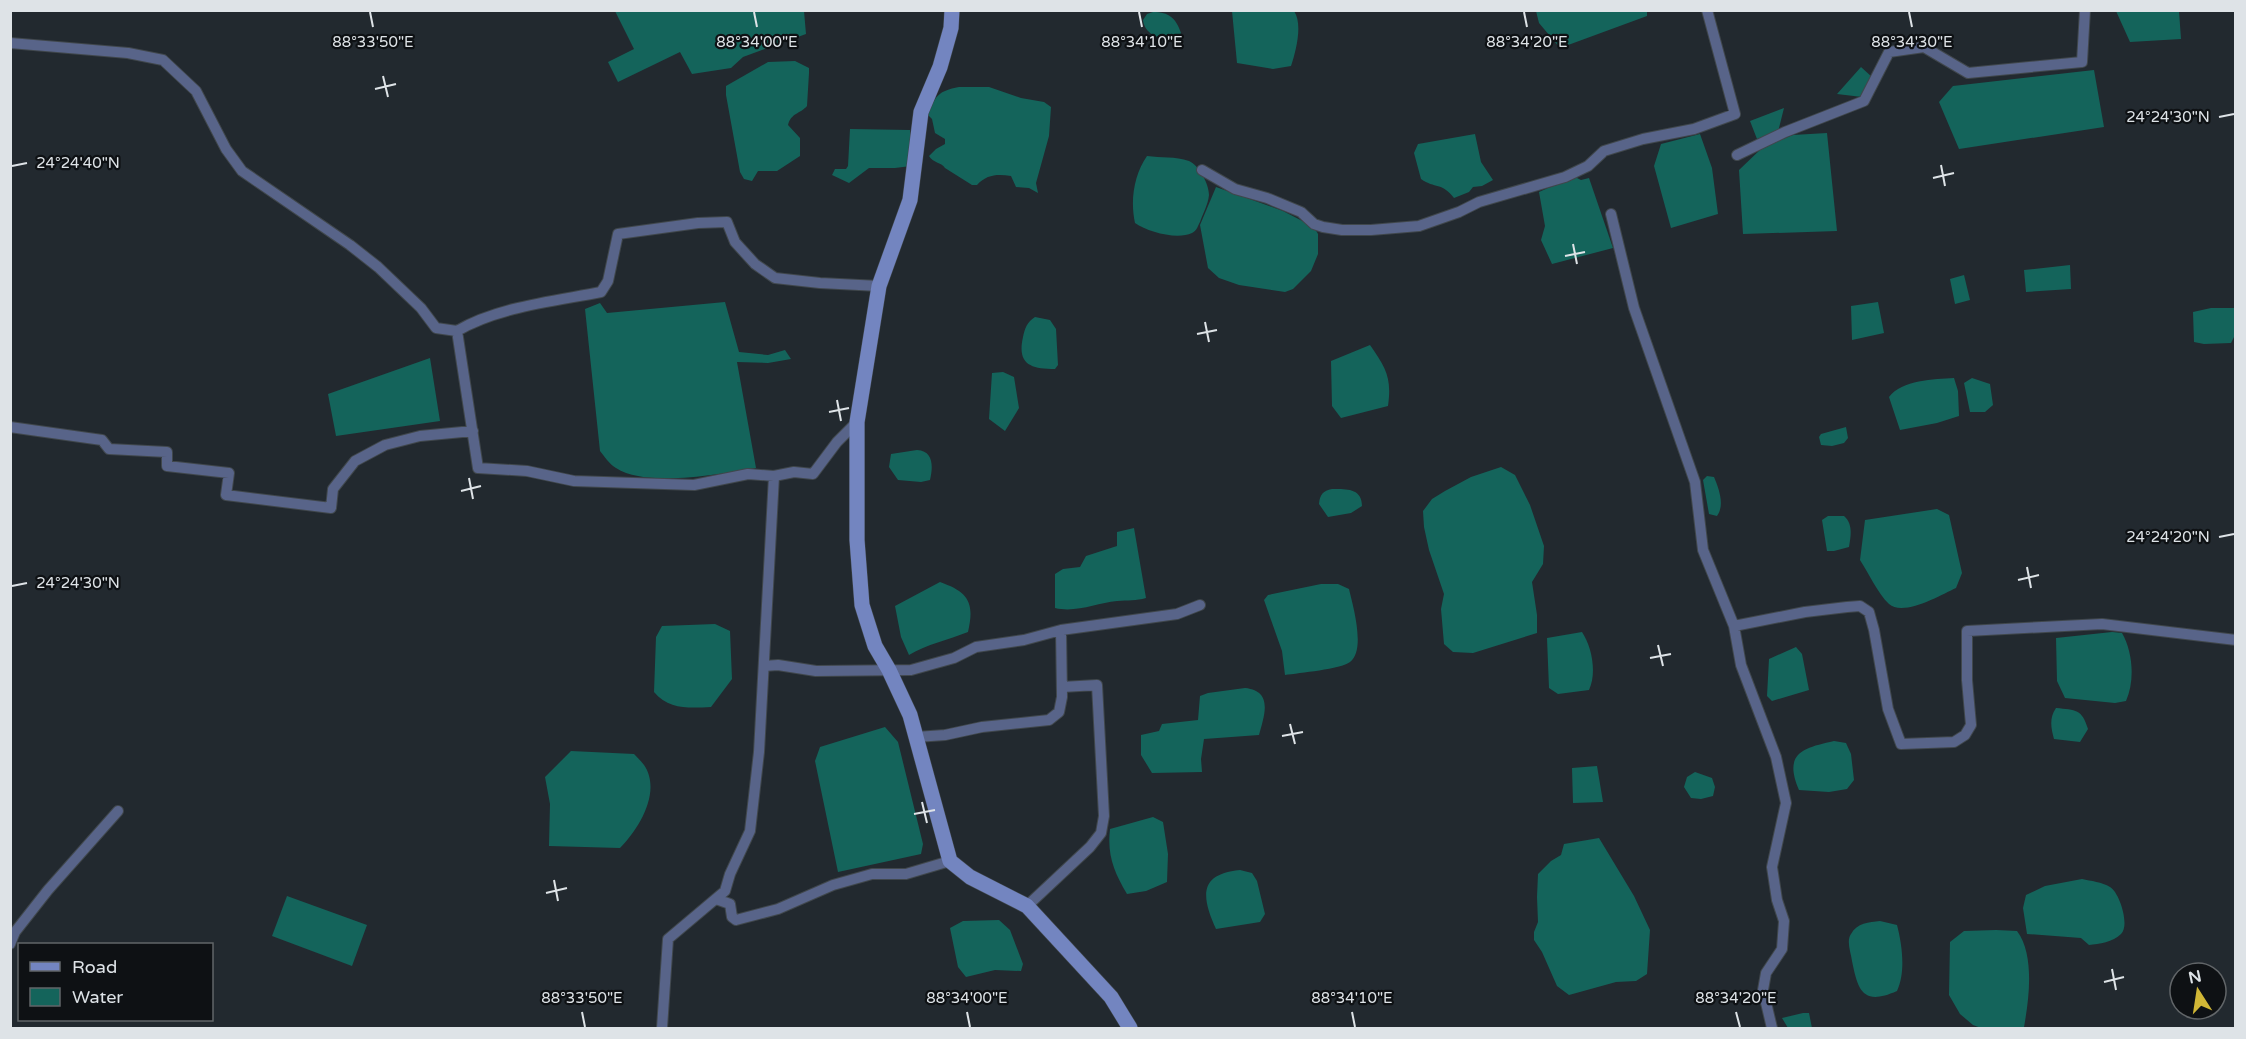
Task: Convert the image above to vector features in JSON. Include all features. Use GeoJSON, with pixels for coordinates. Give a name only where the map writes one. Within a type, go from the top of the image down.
{"type":"FeatureCollection","features":[{"type":"Feature","properties":{"kind":"street"},"geometry":{"type":"LineString","coordinates":[[952,10],[951,28],[940,67],[921,112],[910,200],[879,286],[857,422],[856,540],[862,605],[875,646],[910,715],[950,861],[970,878],[1027,906],[1111,997],[1130,1029]]}},
{"type":"Feature","properties":{"kind":"street"},"geometry":{"type":"LineString","coordinates":[[1202,170],[1235,189],[1267,198],[1302,212],[1314,224],[1323,227],[1342,230],[1371,230],[1419,226],[1437,221],[1479,202],[1566,177],[1588,166],[1604,151],[1643,139],[1694,129],[1735,114],[1707,10]]}},
{"type":"Feature","properties":{"kind":"street"},"geometry":{"type":"LineString","coordinates":[[1737,155],[1785,132],[1864,101],[1889,52],[1924,47],[1968,73],[2082,62],[2085,10]]}},
{"type":"Feature","properties":{"kind":"street"},"geometry":{"type":"LineString","coordinates":[[10,43],[128,53],[163,60],[196,91],[226,149],[242,171],[350,245],[378,267],[421,308],[436,328],[457,331],[475,320],[601,292],[608,281],[618,234],[698,223],[727,222],[735,242],[755,264],[775,278],[879,286]]}},
{"type":"Feature","properties":{"kind":"street"},"geometry":{"type":"LineString","coordinates":[[1611,214],[1634,308],[1695,482],[1703,550],[1734,626],[1741,665],[1776,757],[1786,803],[1772,867],[1777,900],[1784,921],[1782,949],[1766,973],[1763,990],[1772,1029]]}},
{"type":"Feature","properties":{"kind":"street"},"geometry":{"type":"LineString","coordinates":[[457,331],[478,468],[528,471],[574,481],[694,485],[748,474],[774,476],[794,472],[813,474],[837,442],[857,422]]}},
{"type":"Feature","properties":{"kind":"street"},"geometry":{"type":"LineString","coordinates":[[10,427],[102,440],[108,449],[167,452],[167,466],[229,473],[226,495],[330,508],[333,489],[356,461],[385,445],[420,436],[473,431]]}},
{"type":"Feature","properties":{"kind":"street"},"geometry":{"type":"LineString","coordinates":[[663,1029],[668,939],[725,891],[730,874],[750,831],[759,752],[774,476]]}},
{"type":"Feature","properties":{"kind":"street"},"geometry":{"type":"LineString","coordinates":[[764,666],[778,665],[816,671],[911,670],[954,658],[976,647],[1024,640],[1061,630],[1177,614],[1200,605]]}},
{"type":"Feature","properties":{"kind":"street"},"geometry":{"type":"LineString","coordinates":[[1734,626],[1805,612],[1847,607],[1860,606],[1869,612],[1888,709],[1901,744],[1954,742],[1965,735],[1971,725],[1967,680],[1967,631],[2102,624],[2235,640]]}},
{"type":"Feature","properties":{"kind":"street"},"geometry":{"type":"LineString","coordinates":[[916,738],[945,735],[982,727],[1049,720],[1059,712],[1062,697],[1061,630]]}},
{"type":"Feature","properties":{"kind":"street"},"geometry":{"type":"LineString","coordinates":[[1027,906],[1090,847],[1101,833],[1104,816],[1097,685],[1062,687]]}},
{"type":"Feature","properties":{"kind":"street"},"geometry":{"type":"LineString","coordinates":[[10,944],[15,932],[48,890],[118,811]]}},
{"type":"Feature","properties":{"kind":"street"},"geometry":{"type":"LineString","coordinates":[[716,899],[730,904],[732,917],[736,920],[778,909],[833,885],[872,874],[906,874],[950,861]]}},
{"type":"Feature","properties":{"kind":"water"},"geometry":{"type":"Polygon","coordinates":[[[1647,10],[1647,16],[1560,48],[1539,23],[1536,11],[1647,10]]]}},
{"type":"Feature","properties":{"kind":"water"},"geometry":{"type":"Polygon","coordinates":[[[615,11],[804,11],[806,34],[743,57],[731,68],[692,74],[680,52],[618,82],[608,62],[634,49],[615,11]]]}},
{"type":"Feature","properties":{"kind":"water"},"geometry":{"type":"Polygon","coordinates":[[[1232,11],[1294,11],[1297,16],[1298,30],[1297,45],[1291,66],[1273,69],[1237,63],[1232,11]]]}},
{"type":"Feature","properties":{"kind":"water"},"geometry":{"type":"Polygon","coordinates":[[[2116,11],[2179,11],[2181,39],[2130,42],[2116,11]]]}},
{"type":"Feature","properties":{"kind":"water"},"geometry":{"type":"Polygon","coordinates":[[[1153,12],[1168,15],[1177,23],[1181,33],[1178,38],[1161,38],[1147,30],[1143,20],[1147,14],[1153,12]]]}},
{"type":"Feature","properties":{"kind":"water"},"geometry":{"type":"Polygon","coordinates":[[[795,61],[809,68],[807,106],[793,116],[788,125],[800,138],[800,156],[777,171],[758,171],[752,181],[744,179],[740,172],[726,86],[768,62],[795,61]]]}},
{"type":"Feature","properties":{"kind":"water"},"geometry":{"type":"Polygon","coordinates":[[[1861,67],[1872,77],[1862,97],[1837,94],[1861,67]]]}},
{"type":"Feature","properties":{"kind":"water"},"geometry":{"type":"Polygon","coordinates":[[[2094,70],[2104,127],[1959,149],[1939,102],[1953,86],[2094,70]]]}},
{"type":"Feature","properties":{"kind":"water"},"geometry":{"type":"Polygon","coordinates":[[[959,87],[989,87],[1021,98],[1044,102],[1051,107],[1049,136],[1036,183],[1038,193],[1029,188],[1016,187],[1011,176],[1006,175],[989,177],[977,185],[972,185],[929,156],[945,144],[945,139],[935,133],[932,119],[928,115],[930,109],[938,95],[946,90],[959,87]]]}},
{"type":"Feature","properties":{"kind":"water"},"geometry":{"type":"Polygon","coordinates":[[[1784,108],[1778,132],[1757,139],[1750,121],[1784,108]]]}},
{"type":"Feature","properties":{"kind":"water"},"geometry":{"type":"Polygon","coordinates":[[[850,129],[910,130],[911,166],[869,168],[849,183],[832,175],[835,169],[846,169],[848,166],[850,129]]]}},
{"type":"Feature","properties":{"kind":"water"},"geometry":{"type":"Polygon","coordinates":[[[1827,133],[1837,231],[1743,234],[1739,170],[1763,147],[1793,135],[1827,133]]]}},
{"type":"Feature","properties":{"kind":"water"},"geometry":{"type":"Polygon","coordinates":[[[1475,134],[1481,162],[1493,180],[1482,186],[1473,187],[1469,192],[1454,198],[1446,190],[1421,179],[1414,153],[1418,144],[1475,134]]]}},
{"type":"Feature","properties":{"kind":"water"},"geometry":{"type":"Polygon","coordinates":[[[1700,134],[1712,168],[1718,214],[1671,228],[1654,166],[1661,144],[1700,134]]]}},
{"type":"Feature","properties":{"kind":"water"},"geometry":{"type":"Polygon","coordinates":[[[1147,156],[1184,159],[1193,163],[1203,175],[1209,195],[1207,206],[1194,232],[1179,236],[1171,235],[1155,232],[1135,223],[1134,188],[1147,156]]]}},
{"type":"Feature","properties":{"kind":"water"},"geometry":{"type":"Polygon","coordinates":[[[1575,177],[1581,180],[1589,178],[1613,248],[1552,264],[1541,240],[1545,226],[1539,192],[1575,177]]]}},
{"type":"Feature","properties":{"kind":"water"},"geometry":{"type":"Polygon","coordinates":[[[1216,187],[1283,211],[1314,227],[1318,234],[1318,254],[1311,271],[1293,289],[1285,292],[1239,285],[1219,278],[1208,268],[1200,225],[1216,187]]]}},
{"type":"Feature","properties":{"kind":"water"},"geometry":{"type":"Polygon","coordinates":[[[2070,265],[2071,289],[2026,292],[2024,270],[2070,265]]]}},
{"type":"Feature","properties":{"kind":"water"},"geometry":{"type":"Polygon","coordinates":[[[1964,275],[1970,300],[1955,304],[1950,279],[1964,275]]]}},
{"type":"Feature","properties":{"kind":"water"},"geometry":{"type":"Polygon","coordinates":[[[725,302],[739,352],[768,355],[785,350],[791,359],[768,363],[737,362],[756,468],[704,476],[664,478],[629,474],[614,467],[600,451],[585,309],[600,303],[607,313],[725,302]]]}},
{"type":"Feature","properties":{"kind":"water"},"geometry":{"type":"Polygon","coordinates":[[[1878,302],[1884,333],[1852,340],[1851,306],[1878,302]]]}},
{"type":"Feature","properties":{"kind":"water"},"geometry":{"type":"Polygon","coordinates":[[[2211,308],[2235,308],[2235,335],[2231,343],[2194,342],[2193,312],[2211,308]]]}},
{"type":"Feature","properties":{"kind":"water"},"geometry":{"type":"Polygon","coordinates":[[[1035,317],[1050,320],[1056,329],[1058,365],[1055,369],[1032,366],[1024,359],[1022,346],[1024,334],[1028,323],[1035,317]]]}},
{"type":"Feature","properties":{"kind":"water"},"geometry":{"type":"Polygon","coordinates":[[[1370,345],[1380,360],[1388,380],[1388,406],[1341,418],[1332,406],[1331,361],[1370,345]]]}},
{"type":"Feature","properties":{"kind":"water"},"geometry":{"type":"Polygon","coordinates":[[[430,358],[440,421],[336,436],[328,394],[430,358]]]}},
{"type":"Feature","properties":{"kind":"water"},"geometry":{"type":"Polygon","coordinates":[[[1003,372],[1014,377],[1019,408],[1005,431],[989,419],[992,373],[1003,372]]]}},
{"type":"Feature","properties":{"kind":"water"},"geometry":{"type":"Polygon","coordinates":[[[1954,378],[1958,391],[1959,416],[1900,430],[1889,397],[1895,391],[1919,382],[1954,378]]]}},
{"type":"Feature","properties":{"kind":"water"},"geometry":{"type":"Polygon","coordinates":[[[1972,378],[1990,384],[1993,405],[1985,412],[1970,412],[1964,383],[1972,378]]]}},
{"type":"Feature","properties":{"kind":"water"},"geometry":{"type":"Polygon","coordinates":[[[1846,427],[1848,438],[1844,443],[1832,446],[1821,445],[1819,437],[1821,434],[1846,427]]]}},
{"type":"Feature","properties":{"kind":"water"},"geometry":{"type":"Polygon","coordinates":[[[917,450],[927,453],[931,460],[930,480],[921,482],[898,480],[889,467],[891,454],[917,450]]]}},
{"type":"Feature","properties":{"kind":"water"},"geometry":{"type":"Polygon","coordinates":[[[1501,467],[1515,475],[1530,505],[1544,546],[1543,564],[1532,582],[1537,633],[1473,653],[1453,652],[1444,644],[1441,609],[1444,594],[1429,550],[1423,511],[1432,499],[1445,491],[1471,477],[1501,467]]]}},
{"type":"Feature","properties":{"kind":"water"},"geometry":{"type":"Polygon","coordinates":[[[1707,476],[1714,477],[1719,492],[1721,507],[1717,516],[1709,514],[1703,480],[1707,476]]]}},
{"type":"Feature","properties":{"kind":"water"},"geometry":{"type":"Polygon","coordinates":[[[1332,489],[1356,493],[1362,506],[1351,513],[1328,517],[1319,501],[1322,494],[1332,489]]]}},
{"type":"Feature","properties":{"kind":"water"},"geometry":{"type":"Polygon","coordinates":[[[1937,509],[1949,515],[1962,573],[1956,588],[1922,604],[1903,608],[1895,607],[1881,595],[1860,560],[1865,520],[1937,509]]]}},
{"type":"Feature","properties":{"kind":"water"},"geometry":{"type":"Polygon","coordinates":[[[1828,516],[1844,516],[1847,519],[1851,530],[1849,547],[1827,551],[1822,520],[1828,516]]]}},
{"type":"Feature","properties":{"kind":"water"},"geometry":{"type":"Polygon","coordinates":[[[1134,528],[1146,598],[1109,602],[1079,609],[1055,608],[1055,574],[1063,569],[1080,567],[1086,556],[1117,546],[1117,532],[1134,528]]]}},
{"type":"Feature","properties":{"kind":"water"},"geometry":{"type":"Polygon","coordinates":[[[940,582],[963,594],[967,600],[971,613],[968,632],[909,655],[901,637],[895,606],[940,582]]]}},
{"type":"Feature","properties":{"kind":"water"},"geometry":{"type":"Polygon","coordinates":[[[1321,584],[1338,584],[1349,589],[1358,638],[1355,656],[1350,662],[1338,667],[1285,675],[1282,651],[1264,600],[1268,595],[1321,584]]]}},
{"type":"Feature","properties":{"kind":"water"},"geometry":{"type":"Polygon","coordinates":[[[715,624],[730,631],[732,679],[711,707],[680,707],[660,698],[654,692],[656,637],[662,626],[715,624]]]}},
{"type":"Feature","properties":{"kind":"water"},"geometry":{"type":"Polygon","coordinates":[[[1582,632],[1588,645],[1593,668],[1589,690],[1558,694],[1549,688],[1547,638],[1582,632]]]}},
{"type":"Feature","properties":{"kind":"water"},"geometry":{"type":"Polygon","coordinates":[[[2122,633],[2129,649],[2132,676],[2126,701],[2115,703],[2065,698],[2057,681],[2056,638],[2122,633]]]}},
{"type":"Feature","properties":{"kind":"water"},"geometry":{"type":"Polygon","coordinates":[[[1796,647],[1802,654],[1809,690],[1772,701],[1767,696],[1769,659],[1796,647]]]}},
{"type":"Feature","properties":{"kind":"water"},"geometry":{"type":"Polygon","coordinates":[[[1245,688],[1254,690],[1263,699],[1265,706],[1259,735],[1204,739],[1202,772],[1152,773],[1141,755],[1141,735],[1159,731],[1162,724],[1198,720],[1200,696],[1245,688]]]}},
{"type":"Feature","properties":{"kind":"water"},"geometry":{"type":"Polygon","coordinates":[[[2056,708],[2073,710],[2081,714],[2088,729],[2080,742],[2054,739],[2051,723],[2056,708]]]}},
{"type":"Feature","properties":{"kind":"water"},"geometry":{"type":"Polygon","coordinates":[[[885,727],[898,742],[923,844],[921,854],[838,872],[815,761],[820,747],[885,727]]]}},
{"type":"Feature","properties":{"kind":"water"},"geometry":{"type":"Polygon","coordinates":[[[1834,741],[1846,743],[1851,754],[1854,780],[1847,789],[1829,792],[1799,790],[1793,768],[1799,754],[1813,746],[1834,741]]]}},
{"type":"Feature","properties":{"kind":"water"},"geometry":{"type":"Polygon","coordinates":[[[571,751],[634,754],[644,765],[651,786],[646,809],[634,831],[620,848],[549,846],[550,804],[545,777],[571,751]]]}},
{"type":"Feature","properties":{"kind":"water"},"geometry":{"type":"Polygon","coordinates":[[[1597,766],[1603,802],[1573,803],[1572,768],[1597,766]]]}},
{"type":"Feature","properties":{"kind":"water"},"geometry":{"type":"Polygon","coordinates":[[[1695,772],[1712,778],[1715,787],[1713,796],[1701,799],[1691,798],[1684,787],[1687,777],[1695,772]]]}},
{"type":"Feature","properties":{"kind":"water"},"geometry":{"type":"Polygon","coordinates":[[[1153,817],[1163,822],[1168,854],[1167,882],[1146,891],[1127,894],[1112,863],[1110,829],[1153,817]]]}},
{"type":"Feature","properties":{"kind":"water"},"geometry":{"type":"Polygon","coordinates":[[[1599,838],[1634,896],[1650,930],[1647,974],[1636,981],[1616,982],[1569,995],[1557,986],[1534,940],[1538,922],[1538,874],[1561,855],[1564,844],[1599,838]]]}},
{"type":"Feature","properties":{"kind":"water"},"geometry":{"type":"Polygon","coordinates":[[[1240,870],[1252,873],[1257,881],[1265,914],[1260,922],[1216,929],[1208,906],[1207,889],[1210,882],[1217,876],[1240,870]]]}},
{"type":"Feature","properties":{"kind":"water"},"geometry":{"type":"Polygon","coordinates":[[[2082,879],[2104,884],[2114,890],[2124,917],[2124,930],[2118,937],[2089,945],[2081,938],[2027,934],[2023,908],[2026,895],[2045,886],[2082,879]]]}},
{"type":"Feature","properties":{"kind":"water"},"geometry":{"type":"Polygon","coordinates":[[[287,896],[367,925],[352,966],[272,936],[287,896]]]}},
{"type":"Feature","properties":{"kind":"water"},"geometry":{"type":"Polygon","coordinates":[[[999,920],[1010,930],[1023,964],[1021,971],[995,970],[966,977],[958,967],[950,928],[963,921],[999,920]]]}},
{"type":"Feature","properties":{"kind":"water"},"geometry":{"type":"Polygon","coordinates":[[[1880,921],[1897,925],[1902,949],[1902,967],[1897,991],[1876,997],[1869,996],[1860,988],[1854,972],[1849,940],[1854,930],[1860,925],[1880,921]]]}},
{"type":"Feature","properties":{"kind":"water"},"geometry":{"type":"Polygon","coordinates":[[[1964,931],[2017,931],[2023,941],[2029,978],[2024,1027],[1981,1028],[1973,1025],[1960,1014],[1949,995],[1950,942],[1964,931]]]}},
{"type":"Feature","properties":{"kind":"water"},"geometry":{"type":"Polygon","coordinates":[[[1809,1013],[1812,1028],[1788,1028],[1782,1018],[1809,1013]]]}}]}
